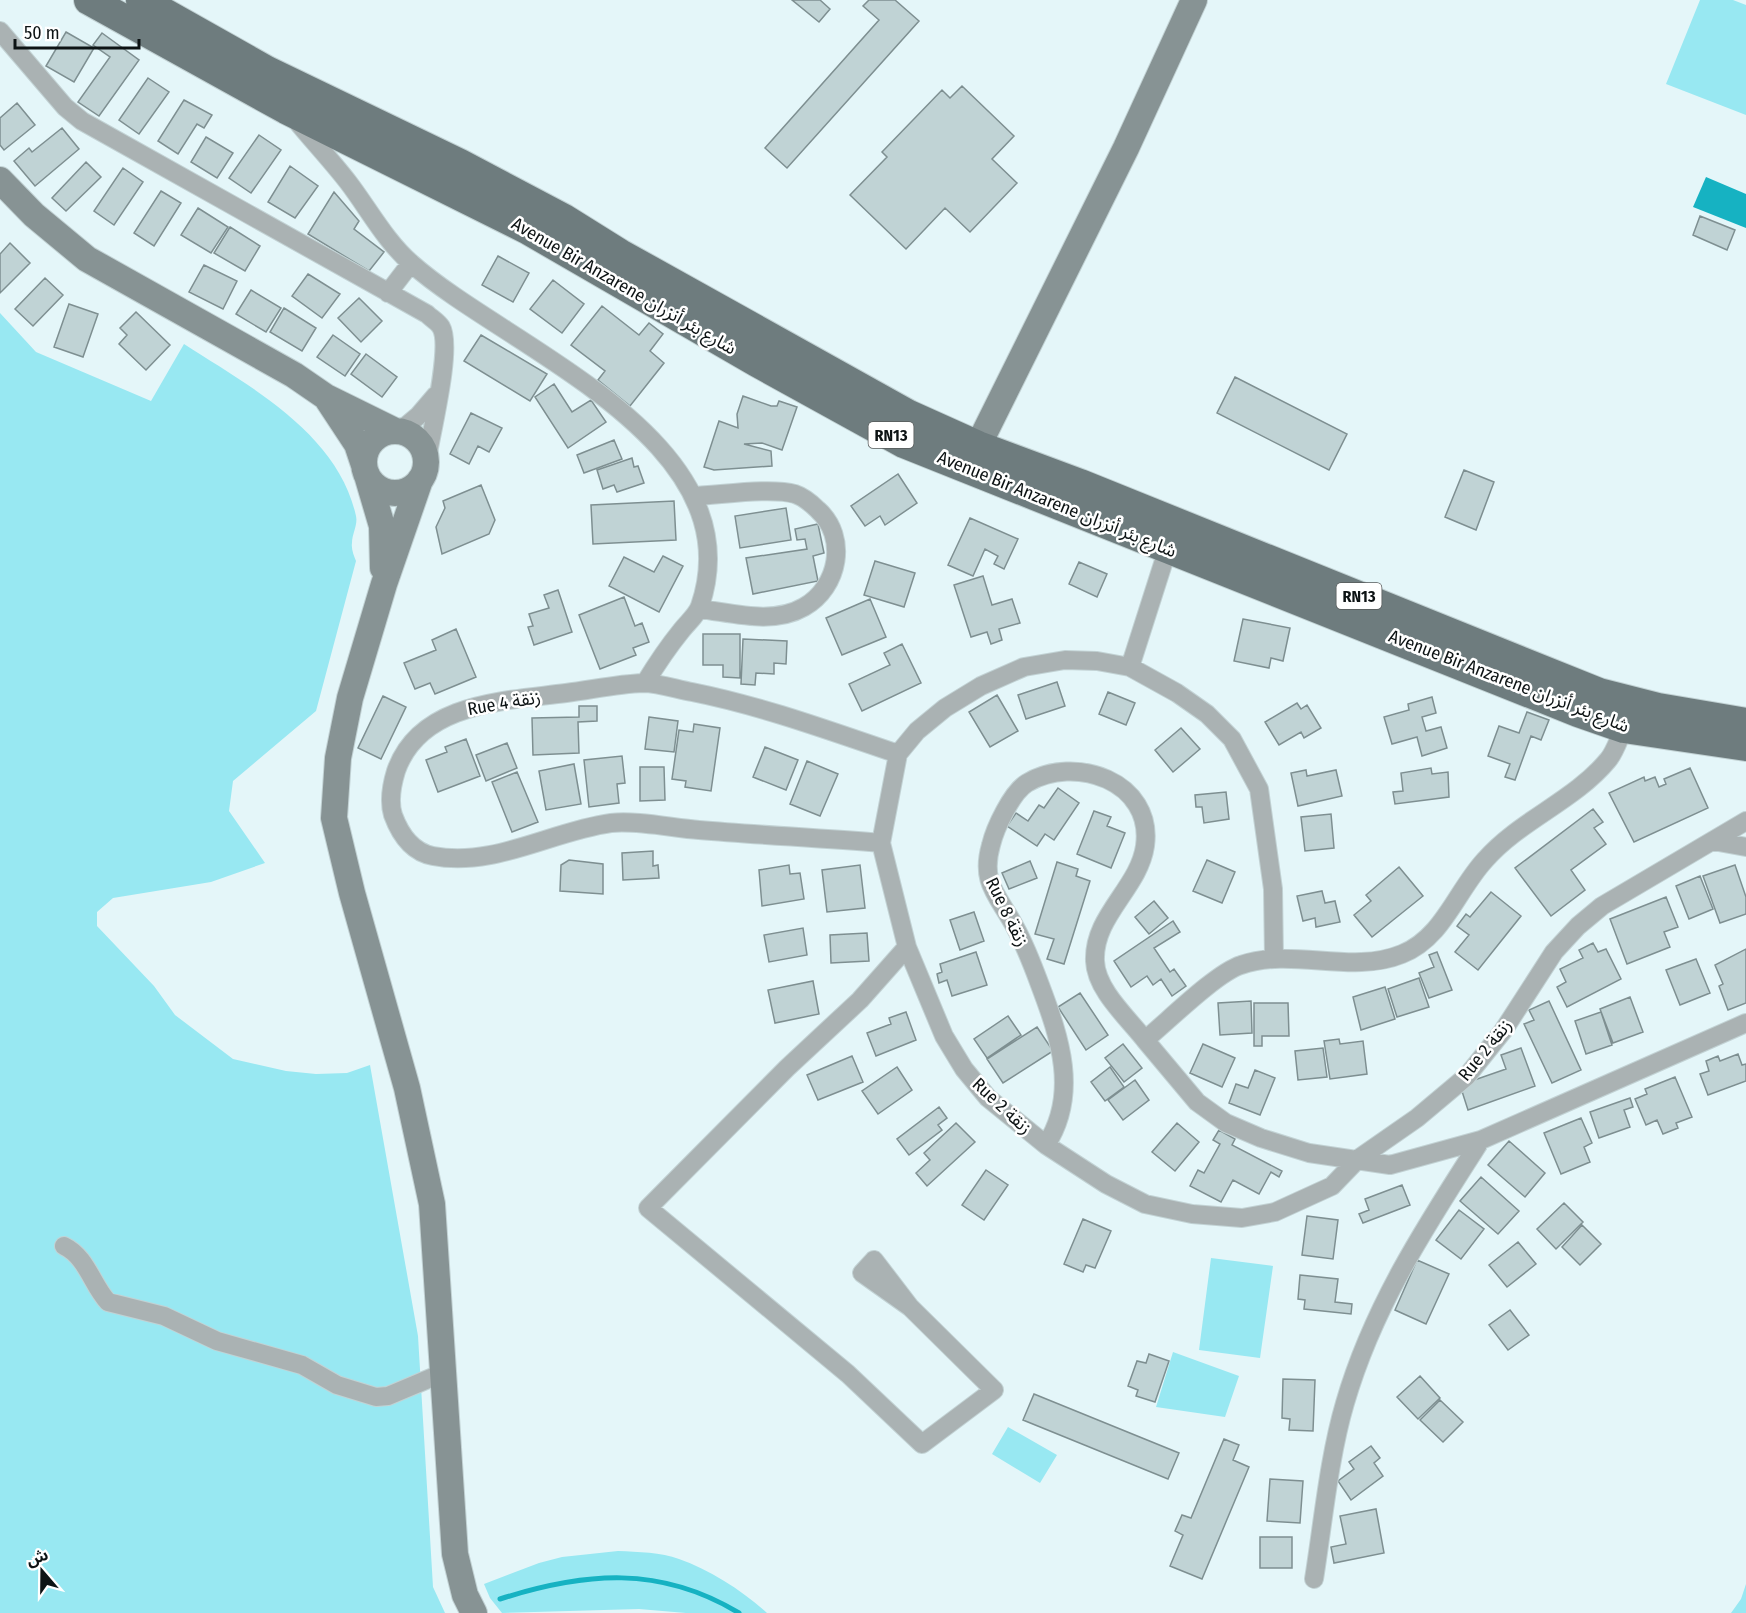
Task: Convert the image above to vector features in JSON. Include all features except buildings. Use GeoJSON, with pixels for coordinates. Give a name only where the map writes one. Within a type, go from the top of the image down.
{"type":"FeatureCollection","features":[{"type":"Feature","properties":{"kind":"main road","name":"Avenue Bir Anzarene شارع بئر أنزران"},"geometry":{"type":"LineString","coordinates":[[89,0],[286,109],[527,229],[757,362],[904,442],[972,457],[1102,493],[1599,693],[1658,708],[1746,723]]}},
{"type":"Feature","properties":{"kind":"main road","name":"Avenue Bir Anzarene شارع بئر أنزران"},"geometry":{"type":"LineString","coordinates":[[141,0],[267,71],[517,194],[909,416],[972,457],[1168,548],[1624,728],[1746,747]]}},
{"type":"Feature","properties":{"kind":"main road"},"geometry":{"type":"LineString","coordinates":[[972,457],[1126,148],[1194,0]]}},
{"type":"Feature","properties":{"kind":"main road"},"geometry":{"type":"LineString","coordinates":[[0,180],[34,215],[87,259],[294,375],[326,397],[416,440],[425,455],[423,472],[384,584],[341,732],[334,818],[422,1150],[436,1234],[455,1554],[465,1595],[474,1613]]}},
{"type":"Feature","properties":{"kind":"main road"},"geometry":{"type":"LineString","coordinates":[[326,397],[357,444],[382,526],[384,584]]}},
{"type":"Feature","properties":{"kind":"main road"},"geometry":{"type":"LineString","coordinates":[[397,432],[385,433],[369,445],[365,470],[378,488],[396,493],[405,491],[423,472]]}},
{"type":"Feature","properties":{"kind":"street"},"geometry":{"type":"LineString","coordinates":[[0,31],[65,107],[82,121],[427,314],[441,327],[446,347],[444,369],[437,394],[423,472]]}},
{"type":"Feature","properties":{"kind":"street"},"geometry":{"type":"LineString","coordinates":[[286,109],[411,263],[508,332],[570,370],[620,410],[668,458],[694,496],[701,513],[708,558],[700,609],[682,629],[645,683]]}},
{"type":"Feature","properties":{"kind":"street"},"geometry":{"type":"LineString","coordinates":[[388,293],[411,263]]}},
{"type":"Feature","properties":{"kind":"street"},"geometry":{"type":"LineString","coordinates":[[397,432],[418,416],[437,394]]}},
{"type":"Feature","properties":{"kind":"street"},"geometry":{"type":"LineString","coordinates":[[694,496],[780,492],[797,494],[828,519],[838,548],[836,563],[823,591],[802,608],[762,617],[700,609]]}},
{"type":"Feature","properties":{"kind":"street"},"geometry":{"type":"LineString","coordinates":[[1130,667],[1168,548]]}},
{"type":"Feature","properties":{"kind":"street","name":"Rue 2 زنقة"},"geometry":{"type":"LineString","coordinates":[[1274,959],[1273,889],[1259,789],[1232,739],[1207,714],[1177,693],[1130,667],[1097,661],[1065,660],[1024,668],[981,686],[945,708],[917,731],[898,754],[881,843],[907,947],[944,1036],[964,1069],[988,1098],[1046,1146],[1145,1204],[1192,1214],[1242,1218],[1275,1212],[1305,1201],[1332,1186],[1358,1159],[1417,1118],[1467,1076],[1503,1031],[1554,952],[1578,926],[1602,906],[1746,821]]}},
{"type":"Feature","properties":{"kind":"street","name":"Rue 4 زنقة"},"geometry":{"type":"LineString","coordinates":[[881,843],[613,823],[553,836],[498,853],[464,859],[431,856],[417,851],[399,829],[391,809],[391,797],[398,766],[414,740],[445,717],[464,709],[493,703],[645,683],[745,703],[898,754]]}},
{"type":"Feature","properties":{"kind":"street"},"geometry":{"type":"LineString","coordinates":[[1145,1040],[1223,974],[1239,965],[1274,959],[1367,963],[1406,953],[1443,922],[1469,880],[1503,842],[1590,779],[1610,758],[1624,728]]}},
{"type":"Feature","properties":{"kind":"street","name":"Rue 8 زنقة"},"geometry":{"type":"LineString","coordinates":[[1046,1146],[1057,1127],[1063,1102],[1061,1052],[1054,1023],[1016,928],[988,883],[986,862],[993,835],[1006,809],[1024,784],[1047,772],[1067,769],[1109,779],[1126,791],[1138,804],[1145,825],[1145,848],[1128,886],[1099,934],[1095,960],[1101,983],[1197,1102],[1226,1123],[1261,1138],[1310,1153],[1390,1164],[1481,1140],[1746,1023]]}},
{"type":"Feature","properties":{"kind":"street"},"geometry":{"type":"LineString","coordinates":[[1713,841],[1746,847]]}},
{"type":"Feature","properties":{"kind":"street"},"geometry":{"type":"LineString","coordinates":[[907,947],[860,1000],[787,1068],[648,1208],[848,1374],[922,1444],[994,1390],[910,1307]]}},
{"type":"Feature","properties":{"kind":"street"},"geometry":{"type":"LineString","coordinates":[[1314,1579],[1344,1406],[1358,1362],[1382,1303],[1409,1254],[1481,1140]]}},
{"type":"Feature","properties":{"kind":"street"},"geometry":{"type":"LineString","coordinates":[[64,1246],[72,1250],[82,1261],[108,1302],[164,1316],[217,1341],[302,1365],[337,1385],[376,1397],[445,1372]]}},
{"type":"Feature","properties":{"kind":"shaded area"},"geometry":{"type":"Polygon","coordinates":[[[1700,0],[1733,0],[1746,5],[1746,115],[1666,84],[1700,0]]]}},
{"type":"Feature","properties":{"kind":"shaded area"},"geometry":{"type":"Polygon","coordinates":[[[1706,177],[1746,194],[1746,228],[1693,207],[1706,177]]]}},
{"type":"Feature","properties":{"kind":"shaded area"},"geometry":{"type":"Polygon","coordinates":[[[0,313],[36,352],[151,401],[184,344],[262,395],[311,436],[331,460],[346,487],[356,516],[352,545],[356,561],[316,711],[233,781],[229,811],[265,863],[211,882],[113,898],[97,912],[97,926],[154,986],[175,1015],[233,1059],[286,1071],[316,1074],[347,1073],[370,1065],[418,1336],[433,1587],[445,1613],[0,1613],[0,313]]]}},
{"type":"Feature","properties":{"kind":"shaded area"},"geometry":{"type":"Polygon","coordinates":[[[1211,1258],[1273,1266],[1260,1358],[1199,1350],[1211,1258]]]}},
{"type":"Feature","properties":{"kind":"shaded area"},"geometry":{"type":"Polygon","coordinates":[[[1173,1352],[1239,1376],[1225,1417],[1156,1407],[1173,1352]]]}},
{"type":"Feature","properties":{"kind":"shaded area"},"geometry":{"type":"Polygon","coordinates":[[[1008,1427],[1057,1455],[1040,1483],[992,1454],[1008,1427]]]}},
{"type":"Feature","properties":{"kind":"shaded area"},"geometry":{"type":"Polygon","coordinates":[[[618,1551],[665,1555],[679,1559],[726,1582],[767,1613],[686,1613],[639,1609],[502,1613],[490,1598],[484,1584],[539,1563],[562,1557],[618,1551]]]}},
{"type":"Feature","properties":{"kind":"shaded area"},"geometry":{"type":"Polygon","coordinates":[[[1746,1584],[1746,1613],[1731,1613],[1741,1599],[1746,1584]]]}},
{"type":"Feature","properties":{"kind":"waterway"},"geometry":{"type":"LineString","coordinates":[[500,1599],[562,1583],[622,1578],[651,1580],[680,1587],[710,1598],[739,1613]]}}]}
